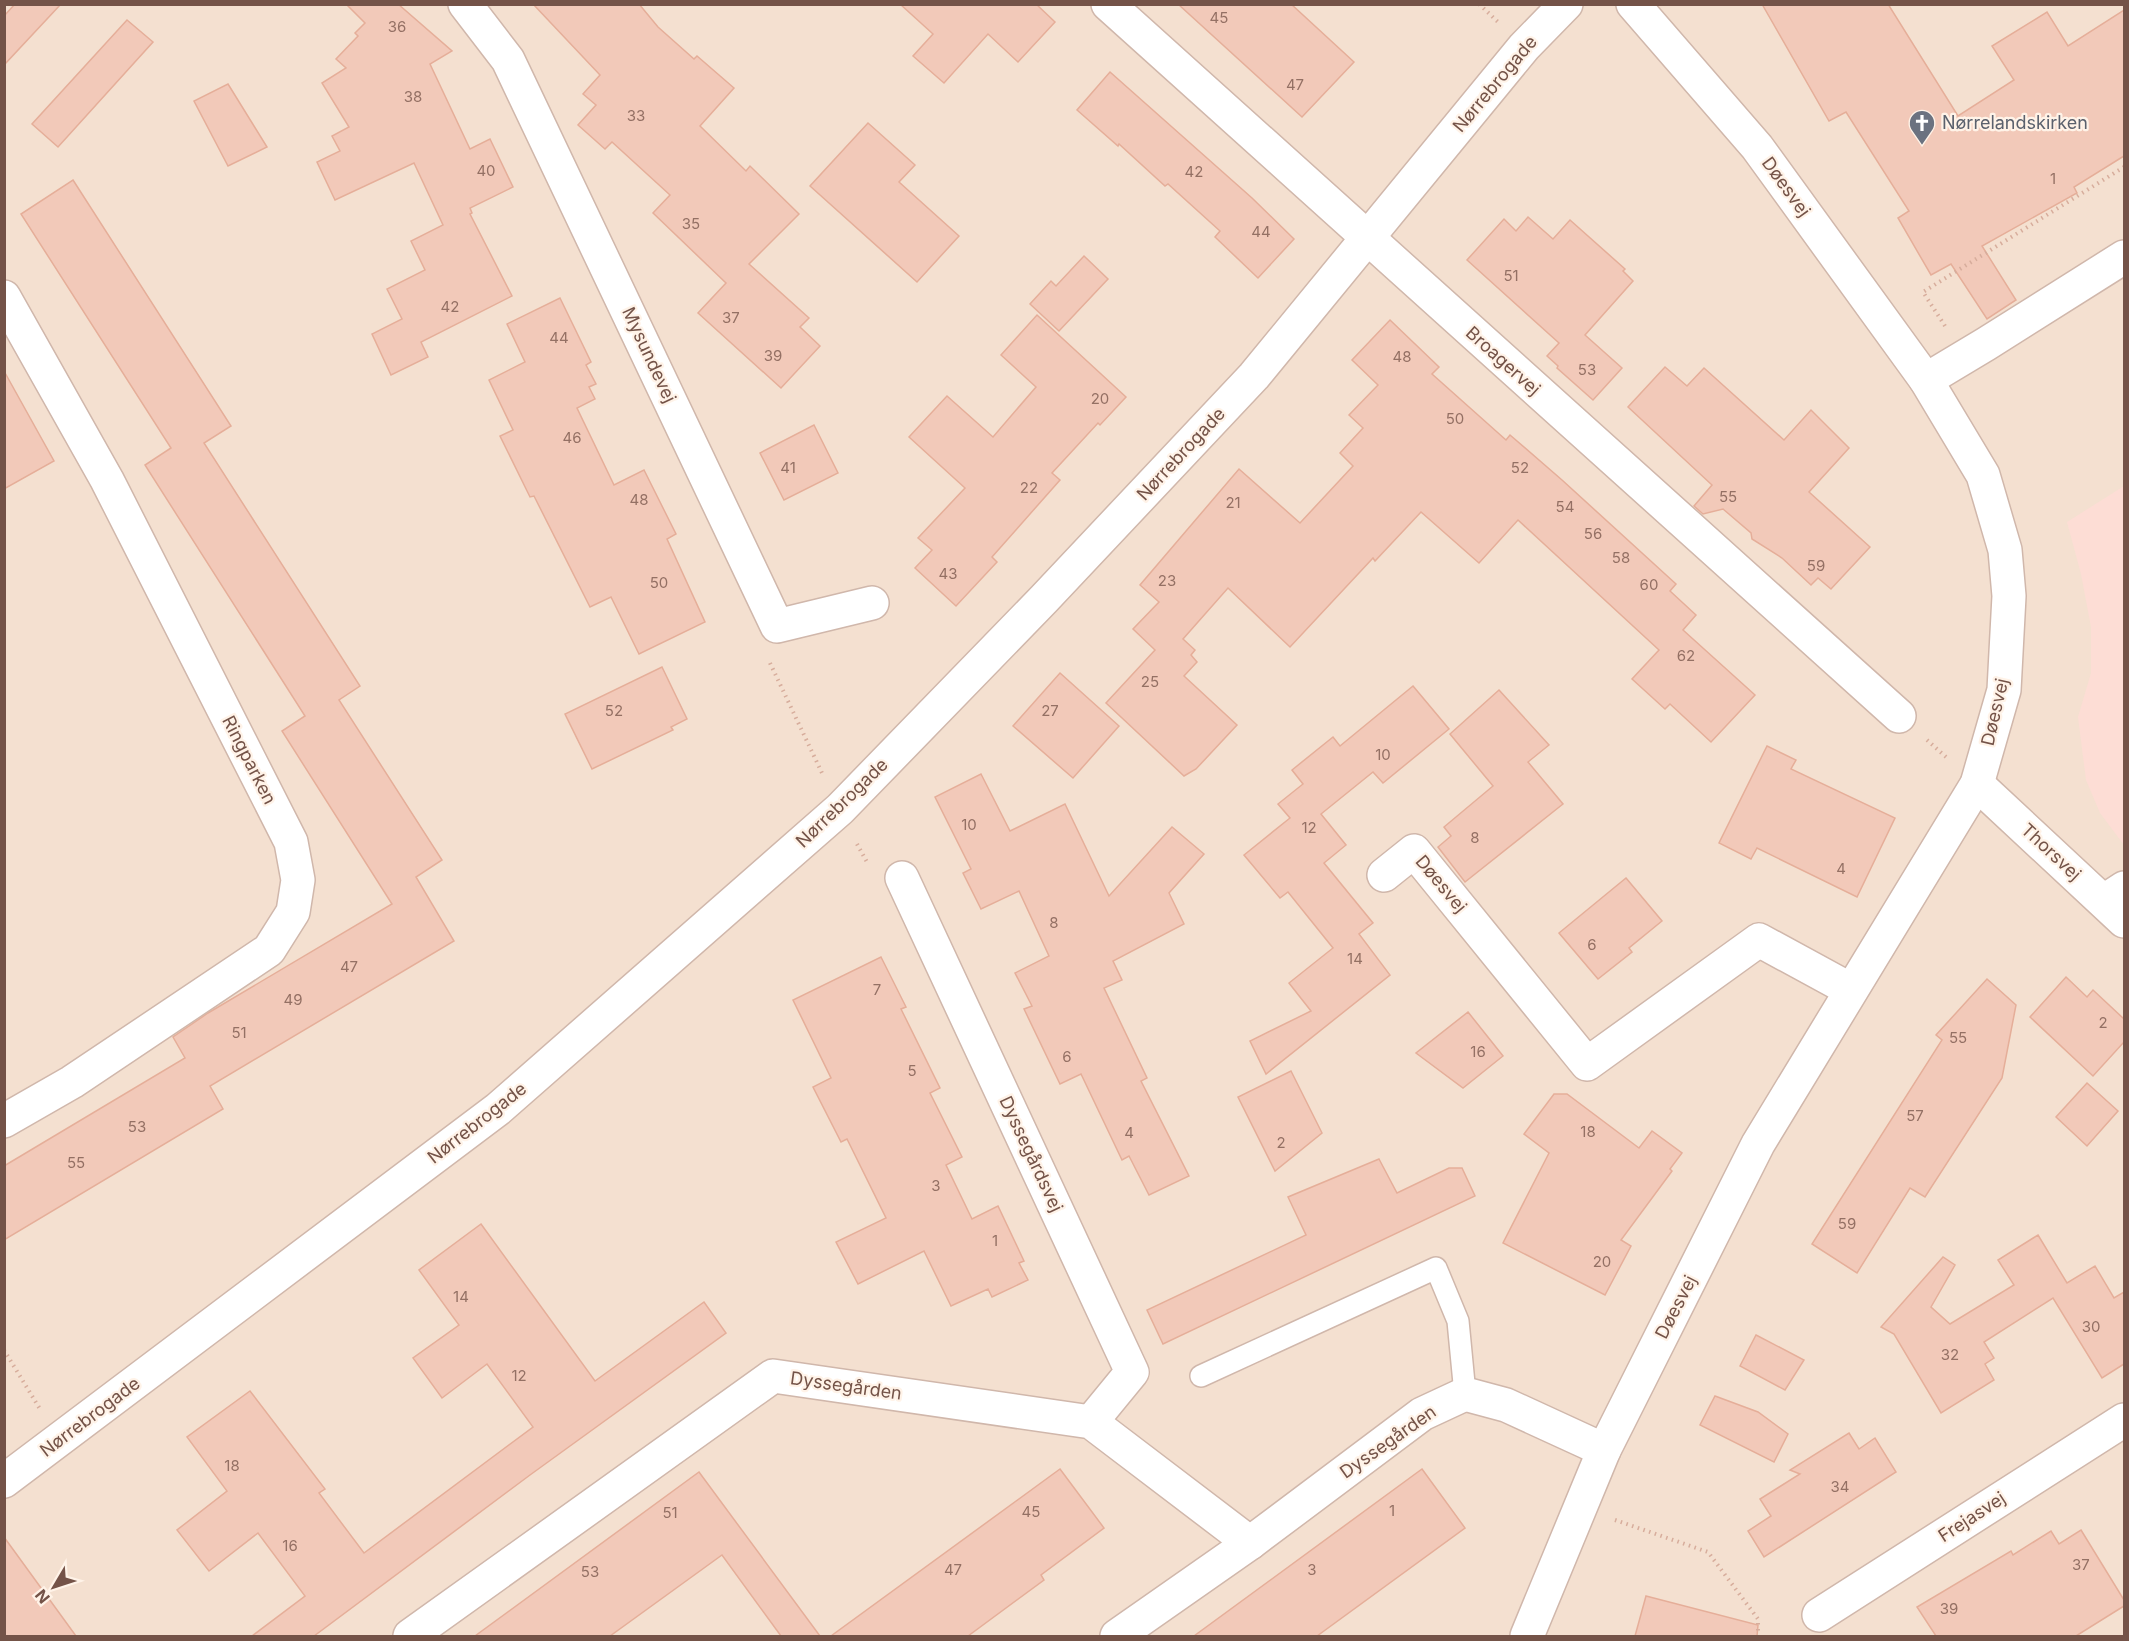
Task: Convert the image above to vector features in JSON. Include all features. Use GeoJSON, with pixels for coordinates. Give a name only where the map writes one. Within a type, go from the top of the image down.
{"type":"FeatureCollection","features":[{"type":"Feature","properties":{"kind":"street","name":"Mysundevej"},"geometry":{"type":"LineString","coordinates":[[465,4],[508,60],[777,626]]}},
{"type":"Feature","properties":{"kind":"street","name":"Broagervej"},"geometry":{"type":"LineString","coordinates":[[1108,4],[1899,716]]}},
{"type":"Feature","properties":{"kind":"street","name":"Nørrebrogade"},"geometry":{"type":"LineString","coordinates":[[4,1481],[498,1109],[840,809],[1044,599],[1254,376],[1524,47],[1566,4]]}},
{"type":"Feature","properties":{"kind":"street","name":"Døesvej"},"geometry":{"type":"LineString","coordinates":[[1527,1636],[1604,1450],[1758,1144],[1977,784],[2004,690],[2009,596],[2005,550],[1983,475],[1926,380],[1757,147],[1634,4]]}},
{"type":"Feature","properties":{"kind":"street"},"geometry":{"type":"LineString","coordinates":[[1926,380],[2124,257]]}},
{"type":"Feature","properties":{"kind":"street","name":"Ringparken"},"geometry":{"type":"LineString","coordinates":[[4,297],[106,480],[291,842],[298,880],[293,912],[269,950],[72,1082],[4,1121]]}},
{"type":"Feature","properties":{"kind":"street"},"geometry":{"type":"LineString","coordinates":[[777,626],[872,603]]}},
{"type":"Feature","properties":{"kind":"street","name":"Thorsvej"},"geometry":{"type":"LineString","coordinates":[[1977,784],[2117,903]]}},
{"type":"Feature","properties":{"kind":"street","name":"Døesvej"},"geometry":{"type":"LineString","coordinates":[[1384,875],[1414,851],[1587,1064],[1759,940],[1851,990]]}},
{"type":"Feature","properties":{"kind":"street","name":"Dyssegårdsvej"},"geometry":{"type":"LineString","coordinates":[[902,878],[1132,1372],[1091,1422]]}},
{"type":"Feature","properties":{"kind":"street","name":"Dyssegården"},"geometry":{"type":"LineString","coordinates":[[410,1636],[773,1376],[1091,1422],[1251,1543]]}},
{"type":"Feature","properties":{"kind":"street"},"geometry":{"type":"LineString","coordinates":[[1465,1394],[1506,1405],[1604,1450]]}},
{"type":"Feature","properties":{"kind":"street","name":"Dyssegården"},"geometry":{"type":"LineString","coordinates":[[1119,1636],[1251,1543],[1422,1414],[1465,1394]]}},
{"type":"Feature","properties":{"kind":"street","name":"Frejasvej"},"geometry":{"type":"LineString","coordinates":[[1819,1615],[2124,1420]]}},
{"type":"Feature","properties":{"kind":"lane"},"geometry":{"type":"LineString","coordinates":[[1201,1376],[1436,1268],[1458,1321],[1465,1394]]}},
{"type":"Feature","properties":{"kind":"path"},"geometry":{"type":"LineString","coordinates":[[1964,358],[1923,292],[2124,167]]}},
{"type":"Feature","properties":{"kind":"path"},"geometry":{"type":"LineString","coordinates":[[777,626],[768,659],[814,755]]}},
{"type":"Feature","properties":{"kind":"path"},"geometry":{"type":"LineString","coordinates":[[1899,716],[1977,784]]}},
{"type":"Feature","properties":{"kind":"path"},"geometry":{"type":"LineString","coordinates":[[4,1350],[59,1440]]}},
{"type":"Feature","properties":{"kind":"path"},"geometry":{"type":"LineString","coordinates":[[1580,1508],[1708,1552],[1758,1619],[1758,1636]]}},
{"type":"Feature","properties":{"kind":"shaded area"},"geometry":{"type":"Polygon","coordinates":[[[5,5],[2124,5],[2124,1636],[5,1636],[5,5]]]}},
{"type":"Feature","properties":{"kind":"shaded area"},"geometry":{"type":"Polygon","coordinates":[[[2124,486],[2124,845],[2100,813],[2086,780],[2078,717],[2091,673],[2091,627],[2081,574],[2067,522],[2124,486]]]}},
{"type":"Feature","properties":{"kind":"building"},"geometry":{"type":"Polygon","coordinates":[[[15,4],[61,4],[4,65],[4,16],[15,4]]]}},
{"type":"Feature","properties":{"kind":"building"},"geometry":{"type":"Polygon","coordinates":[[[346,4],[398,4],[452,51],[430,64],[470,149],[490,139],[513,187],[470,208],[472,213],[470,214],[512,296],[421,342],[428,357],[391,375],[372,334],[402,319],[387,289],[425,270],[411,241],[443,225],[414,163],[335,200],[317,162],[340,151],[332,136],[349,127],[322,83],[346,68],[336,59],[358,36],[355,33],[365,23],[346,4]]]}},
{"type":"Feature","properties":{"kind":"building"},"geometry":{"type":"Polygon","coordinates":[[[533,4],[639,4],[658,27],[694,59],[697,56],[734,88],[700,126],[746,171],[750,166],[799,214],[749,264],[809,318],[800,327],[820,346],[781,388],[698,313],[726,283],[653,213],[670,195],[612,142],[605,149],[578,125],[596,105],[583,94],[600,75],[533,4]]]}},
{"type":"Feature","properties":{"kind":"building"},"geometry":{"type":"Polygon","coordinates":[[[900,4],[1036,4],[1055,22],[1018,62],[988,34],[944,83],[913,56],[933,34],[900,4]]]}},
{"type":"Feature","properties":{"kind":"building"},"geometry":{"type":"Polygon","coordinates":[[[1178,4],[1291,4],[1354,62],[1302,117],[1178,4]]]}},
{"type":"Feature","properties":{"kind":"building","name":"Nørrelandskirken"},"geometry":{"type":"Polygon","coordinates":[[[1762,4],[1888,4],[1958,116],[2014,80],[1992,46],[2047,12],[2068,46],[2124,10],[2124,156],[2074,187],[2077,193],[1982,246],[2016,300],[1987,319],[1951,264],[1931,275],[1898,218],[1909,211],[1846,112],[1829,121],[1762,4]]]}},
{"type":"Feature","properties":{"kind":"building"},"geometry":{"type":"Polygon","coordinates":[[[127,20],[153,42],[58,147],[32,124],[127,20]]]}},
{"type":"Feature","properties":{"kind":"building"},"geometry":{"type":"Polygon","coordinates":[[[1110,72],[1252,198],[1294,239],[1258,278],[1215,237],[1220,231],[1168,184],[1165,186],[1077,110],[1110,72]]]}},
{"type":"Feature","properties":{"kind":"building"},"geometry":{"type":"Polygon","coordinates":[[[228,84],[267,147],[228,166],[194,101],[228,84]]]}},
{"type":"Feature","properties":{"kind":"building"},"geometry":{"type":"Polygon","coordinates":[[[868,123],[915,165],[899,182],[959,236],[917,282],[810,186],[868,123]]]}},
{"type":"Feature","properties":{"kind":"building"},"geometry":{"type":"Polygon","coordinates":[[[73,180],[231,426],[204,443],[360,686],[339,700],[442,860],[416,877],[454,941],[210,1086],[223,1109],[4,1240],[4,1166],[185,1058],[173,1037],[208,1013],[392,904],[282,731],[305,716],[145,465],[171,448],[21,214],[73,180]]]}},
{"type":"Feature","properties":{"kind":"building"},"geometry":{"type":"Polygon","coordinates":[[[1528,217],[1553,239],[1570,220],[1625,269],[1623,271],[1633,281],[1585,335],[1622,368],[1593,400],[1547,356],[1559,343],[1467,260],[1504,219],[1516,231],[1528,217]]]}},
{"type":"Feature","properties":{"kind":"building"},"geometry":{"type":"Polygon","coordinates":[[[1084,256],[1108,279],[1059,331],[1030,304],[1051,281],[1056,286],[1084,256]]]}},
{"type":"Feature","properties":{"kind":"building"},"geometry":{"type":"Polygon","coordinates":[[[560,298],[591,362],[586,365],[596,384],[589,387],[595,399],[577,408],[614,485],[644,470],[676,534],[667,539],[705,622],[639,654],[611,597],[590,607],[534,496],[530,497],[500,436],[513,430],[489,380],[525,362],[507,324],[560,298]]]}},
{"type":"Feature","properties":{"kind":"building"},"geometry":{"type":"Polygon","coordinates":[[[1037,315],[1126,397],[1100,425],[1098,423],[1052,473],[1060,480],[992,557],[997,562],[956,606],[915,568],[932,550],[918,538],[965,488],[909,437],[947,396],[993,437],[1036,387],[1001,355],[1037,315]]]}},
{"type":"Feature","properties":{"kind":"building"},"geometry":{"type":"Polygon","coordinates":[[[1390,320],[1439,367],[1432,374],[1506,440],[1510,435],[1676,584],[1670,591],[1696,615],[1683,630],[1755,695],[1711,742],[1670,704],[1665,709],[1632,679],[1659,650],[1518,520],[1479,563],[1421,512],[1375,561],[1373,558],[1290,647],[1228,588],[1183,639],[1195,650],[1191,655],[1197,662],[1184,676],[1237,725],[1196,769],[1184,776],[1106,703],[1155,650],[1133,629],[1159,602],[1140,585],[1239,469],[1300,523],[1353,466],[1340,453],[1363,428],[1349,415],[1378,385],[1352,360],[1390,320]]]}},
{"type":"Feature","properties":{"kind":"building"},"geometry":{"type":"Polygon","coordinates":[[[1665,367],[1687,386],[1704,368],[1784,440],[1811,410],[1849,448],[1809,492],[1870,547],[1831,589],[1818,578],[1811,585],[1782,558],[1752,539],[1751,533],[1723,509],[1703,514],[1694,506],[1712,485],[1628,407],[1665,367]]]}},
{"type":"Feature","properties":{"kind":"building"},"geometry":{"type":"Polygon","coordinates":[[[4,371],[54,461],[4,489],[4,371]]]}},
{"type":"Feature","properties":{"kind":"building"},"geometry":{"type":"Polygon","coordinates":[[[814,425],[838,473],[784,500],[760,453],[814,425]]]}},
{"type":"Feature","properties":{"kind":"building"},"geometry":{"type":"Polygon","coordinates":[[[662,667],[687,719],[671,727],[673,730],[592,769],[565,714],[662,667]]]}},
{"type":"Feature","properties":{"kind":"building"},"geometry":{"type":"Polygon","coordinates":[[[1060,673],[1119,726],[1073,778],[1013,726],[1060,673]]]}},
{"type":"Feature","properties":{"kind":"building"},"geometry":{"type":"Polygon","coordinates":[[[1413,686],[1449,729],[1383,783],[1373,772],[1321,814],[1346,845],[1324,863],[1373,923],[1359,934],[1390,975],[1266,1074],[1250,1041],[1311,1011],[1289,983],[1333,948],[1288,892],[1280,898],[1244,855],[1290,818],[1278,804],[1303,784],[1292,770],[1333,737],[1340,746],[1413,686]]]}},
{"type":"Feature","properties":{"kind":"building"},"geometry":{"type":"Polygon","coordinates":[[[1499,690],[1549,745],[1528,762],[1563,804],[1465,882],[1438,847],[1451,836],[1444,827],[1493,786],[1450,734],[1499,690]]]}},
{"type":"Feature","properties":{"kind":"building"},"geometry":{"type":"Polygon","coordinates":[[[1767,746],[1796,760],[1791,769],[1895,818],[1857,897],[1757,848],[1751,859],[1719,843],[1767,746]]]}},
{"type":"Feature","properties":{"kind":"building"},"geometry":{"type":"Polygon","coordinates":[[[981,774],[1010,831],[1065,804],[1109,896],[1172,827],[1204,854],[1169,893],[1184,924],[1113,961],[1122,980],[1104,988],[1147,1078],[1141,1081],[1189,1176],[1149,1195],[1129,1156],[1122,1160],[1081,1074],[1060,1084],[1024,1009],[1032,1006],[1015,973],[1049,956],[1019,891],[981,909],[963,873],[971,869],[935,797],[981,774]]]}},
{"type":"Feature","properties":{"kind":"building"},"geometry":{"type":"Polygon","coordinates":[[[1626,878],[1662,921],[1629,948],[1632,952],[1598,979],[1559,933],[1626,878]]]}},
{"type":"Feature","properties":{"kind":"building"},"geometry":{"type":"Polygon","coordinates":[[[881,957],[906,1007],[901,1009],[940,1088],[930,1093],[962,1157],[946,1165],[972,1219],[998,1206],[1024,1261],[1019,1263],[1028,1280],[992,1297],[988,1289],[951,1306],[924,1251],[858,1284],[836,1242],[886,1218],[847,1139],[841,1142],[813,1087],[831,1078],[793,1000],[881,957]]]}},
{"type":"Feature","properties":{"kind":"building"},"geometry":{"type":"Polygon","coordinates":[[[2066,977],[2087,997],[2093,990],[2124,1019],[2124,1042],[2093,1076],[2030,1017],[2066,977]]]}},
{"type":"Feature","properties":{"kind":"building"},"geometry":{"type":"Polygon","coordinates":[[[1987,979],[2016,1005],[2002,1078],[1925,1197],[1910,1188],[1857,1273],[1812,1244],[1942,1040],[1936,1035],[1987,979]]]}},
{"type":"Feature","properties":{"kind":"building"},"geometry":{"type":"Polygon","coordinates":[[[1468,1012],[1503,1056],[1463,1088],[1416,1053],[1468,1012]]]}},
{"type":"Feature","properties":{"kind":"building"},"geometry":{"type":"Polygon","coordinates":[[[1291,1071],[1322,1133],[1275,1171],[1238,1097],[1291,1071]]]}},
{"type":"Feature","properties":{"kind":"building"},"geometry":{"type":"Polygon","coordinates":[[[2087,1083],[2118,1111],[2087,1146],[2056,1117],[2087,1083]]]}},
{"type":"Feature","properties":{"kind":"building"},"geometry":{"type":"Polygon","coordinates":[[[1554,1094],[1567,1094],[1639,1148],[1652,1131],[1682,1153],[1670,1169],[1672,1171],[1621,1240],[1631,1246],[1605,1295],[1503,1243],[1549,1153],[1524,1134],[1554,1094]]]}},
{"type":"Feature","properties":{"kind":"building"},"geometry":{"type":"Polygon","coordinates":[[[1379,1159],[1397,1193],[1449,1168],[1462,1168],[1475,1196],[1163,1344],[1147,1310],[1306,1235],[1288,1197],[1379,1159]]]}},
{"type":"Feature","properties":{"kind":"building"},"geometry":{"type":"Polygon","coordinates":[[[481,1224],[595,1381],[704,1302],[726,1333],[314,1636],[252,1636],[305,1596],[258,1533],[209,1571],[177,1530],[227,1491],[187,1437],[250,1391],[325,1489],[319,1493],[364,1553],[533,1427],[487,1364],[442,1398],[413,1358],[459,1325],[419,1270],[481,1224]]]}},
{"type":"Feature","properties":{"kind":"building"},"geometry":{"type":"Polygon","coordinates":[[[2038,1235],[2067,1283],[2095,1266],[2114,1298],[2124,1292],[2124,1364],[2102,1378],[2053,1298],[1984,1342],[1994,1358],[1985,1364],[1994,1380],[1941,1413],[1894,1334],[1881,1327],[1943,1257],[1955,1265],[1931,1307],[1950,1324],[2014,1285],[1998,1260],[2038,1235]]]}},
{"type":"Feature","properties":{"kind":"building"},"geometry":{"type":"Polygon","coordinates":[[[1756,1335],[1804,1360],[1785,1390],[1740,1366],[1756,1335]]]}},
{"type":"Feature","properties":{"kind":"building"},"geometry":{"type":"Polygon","coordinates":[[[1715,1396],[1758,1412],[1788,1434],[1774,1462],[1700,1425],[1715,1396]]]}},
{"type":"Feature","properties":{"kind":"building"},"geometry":{"type":"Polygon","coordinates":[[[1849,1433],[1859,1449],[1875,1438],[1896,1472],[1764,1557],[1748,1531],[1771,1516],[1760,1499],[1800,1474],[1790,1470],[1849,1433]]]}},
{"type":"Feature","properties":{"kind":"building"},"geometry":{"type":"Polygon","coordinates":[[[1060,1469],[1104,1528],[1041,1575],[1044,1580],[968,1636],[831,1636],[1060,1469]]]}},
{"type":"Feature","properties":{"kind":"building"},"geometry":{"type":"Polygon","coordinates":[[[1422,1469],[1465,1528],[1317,1636],[1194,1636],[1422,1469]]]}},
{"type":"Feature","properties":{"kind":"building"},"geometry":{"type":"Polygon","coordinates":[[[699,1472],[820,1636],[781,1636],[722,1555],[610,1636],[475,1636],[699,1472]]]}},
{"type":"Feature","properties":{"kind":"building"},"geometry":{"type":"Polygon","coordinates":[[[2081,1530],[2124,1600],[2124,1606],[2076,1636],[1936,1636],[1917,1607],[2011,1551],[2013,1555],[2051,1531],[2059,1544],[2081,1530]]]}},
{"type":"Feature","properties":{"kind":"building"},"geometry":{"type":"Polygon","coordinates":[[[4,1537],[76,1636],[4,1636],[4,1537]]]}},
{"type":"Feature","properties":{"kind":"building"},"geometry":{"type":"Polygon","coordinates":[[[1646,1596],[1758,1625],[1757,1636],[1635,1636],[1646,1596]]]}},
{"type":"Feature","properties":{"kind":"place","name":"Nørrelandskirken"},"geometry":{"type":"Point","coordinates":[1922,146]}}]}
